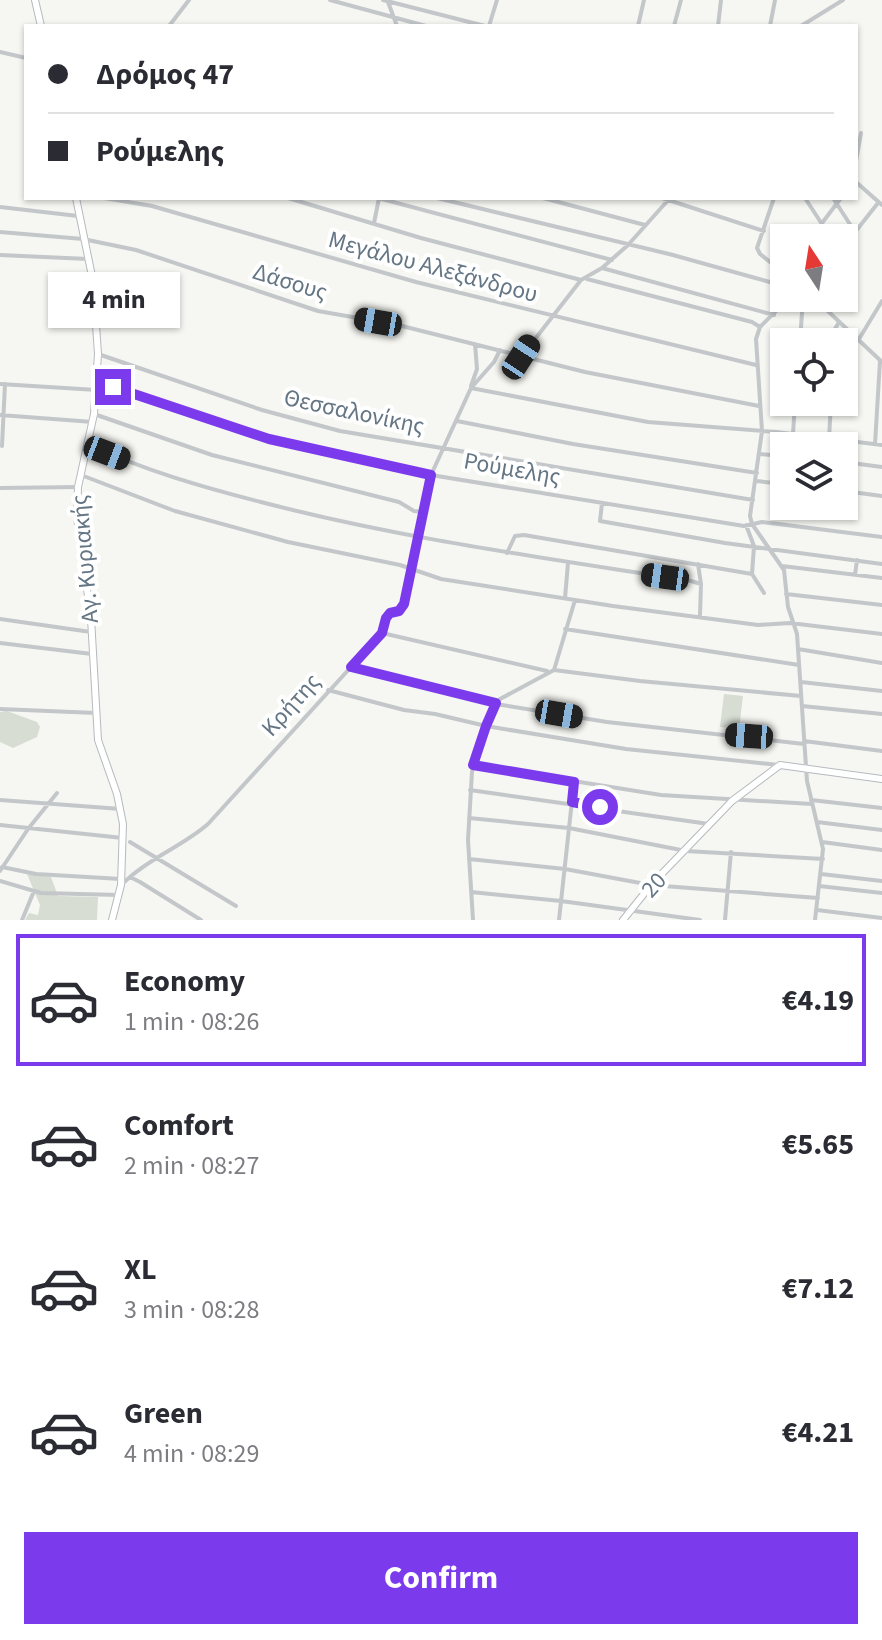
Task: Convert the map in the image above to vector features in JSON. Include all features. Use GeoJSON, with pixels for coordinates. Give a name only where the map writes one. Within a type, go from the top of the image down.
{"type":"FeatureCollection","features":[{"type":"Feature","properties":{"kind":"street"},"geometry":{"type":"LineString","coordinates":[[35,0],[41,24]]}},
{"type":"Feature","properties":{"kind":"street"},"geometry":{"type":"LineString","coordinates":[[171,24],[189,0]]}},
{"type":"Feature","properties":{"kind":"street"},"geometry":{"type":"LineString","coordinates":[[330,0],[420,24]]}},
{"type":"Feature","properties":{"kind":"street"},"geometry":{"type":"LineString","coordinates":[[422,10],[425,0]]}},
{"type":"Feature","properties":{"kind":"street"},"geometry":{"type":"LineString","coordinates":[[488,24],[497,0]]}},
{"type":"Feature","properties":{"kind":"street"},"geometry":{"type":"LineString","coordinates":[[638,24],[644,0]]}},
{"type":"Feature","properties":{"kind":"street"},"geometry":{"type":"LineString","coordinates":[[675,24],[681,0]]}},
{"type":"Feature","properties":{"kind":"street"},"geometry":{"type":"LineString","coordinates":[[718,24],[721,0]]}},
{"type":"Feature","properties":{"kind":"street"},"geometry":{"type":"LineString","coordinates":[[770,24],[775,0]]}},
{"type":"Feature","properties":{"kind":"street"},"geometry":{"type":"LineString","coordinates":[[804,24],[843,0]]}},
{"type":"Feature","properties":{"kind":"street"},"geometry":{"type":"LineString","coordinates":[[385,1],[396,24]]}},
{"type":"Feature","properties":{"kind":"street"},"geometry":{"type":"LineString","coordinates":[[385,1],[479,24]]}},
{"type":"Feature","properties":{"kind":"street"},"geometry":{"type":"LineString","coordinates":[[0,52],[24,58]]}},
{"type":"Feature","properties":{"kind":"street"},"geometry":{"type":"LineString","coordinates":[[858,150],[861,133]]}},
{"type":"Feature","properties":{"kind":"street"},"geometry":{"type":"LineString","coordinates":[[858,184],[880,204],[858,229]]}},
{"type":"Feature","properties":{"kind":"street","name":"Αγ. Κυριακής"},"geometry":{"type":"LineString","coordinates":[[76,200],[93,281],[98,354],[93,422],[78,487],[79,541],[91,632],[101,750],[121,809],[126,840],[119,895],[112,920]]}},
{"type":"Feature","properties":{"kind":"street","name":"Μεγάλου Αλεξάνδρου"},"geometry":{"type":"LineString","coordinates":[[116,200],[152,206],[363,268],[550,317],[756,365]]}},
{"type":"Feature","properties":{"kind":"street"},"geometry":{"type":"LineString","coordinates":[[295,200],[482,255],[752,322],[760,327]]}},
{"type":"Feature","properties":{"kind":"street"},"geometry":{"type":"LineString","coordinates":[[374,223],[379,200]]}},
{"type":"Feature","properties":{"kind":"street"},"geometry":{"type":"LineString","coordinates":[[386,200],[612,260]]}},
{"type":"Feature","properties":{"kind":"street"},"geometry":{"type":"LineString","coordinates":[[445,200],[770,282]]}},
{"type":"Feature","properties":{"kind":"street"},"geometry":{"type":"LineString","coordinates":[[551,200],[646,225]]}},
{"type":"Feature","properties":{"kind":"street"},"geometry":{"type":"LineString","coordinates":[[521,357],[550,317],[584,280],[628,245],[669,200]]}},
{"type":"Feature","properties":{"kind":"street"},"geometry":{"type":"LineString","coordinates":[[673,200],[764,231]]}},
{"type":"Feature","properties":{"kind":"street"},"geometry":{"type":"LineString","coordinates":[[770,262],[757,248],[773,200]]}},
{"type":"Feature","properties":{"kind":"street"},"geometry":{"type":"LineString","coordinates":[[806,200],[822,223],[840,200]]}},
{"type":"Feature","properties":{"kind":"street"},"geometry":{"type":"LineString","coordinates":[[834,200],[850,224]]}},
{"type":"Feature","properties":{"kind":"street"},"geometry":{"type":"LineString","coordinates":[[0,207],[78,216]]}},
{"type":"Feature","properties":{"kind":"street","name":"Δάσους"},"geometry":{"type":"LineString","coordinates":[[0,232],[83,239],[136,250],[318,311],[398,325],[585,372],[759,406]]}},
{"type":"Feature","properties":{"kind":"street"},"geometry":{"type":"LineString","coordinates":[[0,255],[88,259]]}},
{"type":"Feature","properties":{"kind":"street"},"geometry":{"type":"LineString","coordinates":[[602,268],[774,315]]}},
{"type":"Feature","properties":{"kind":"street"},"geometry":{"type":"LineString","coordinates":[[859,339],[882,301]]}},
{"type":"Feature","properties":{"kind":"street"},"geometry":{"type":"LineString","coordinates":[[764,593],[752,574],[754,546],[749,525],[762,431],[756,339],[760,327],[777,312]]}},
{"type":"Feature","properties":{"kind":"street"},"geometry":{"type":"LineString","coordinates":[[830,312],[881,361],[875,444]]}},
{"type":"Feature","properties":{"kind":"street"},"geometry":{"type":"LineString","coordinates":[[836,328],[840,321]]}},
{"type":"Feature","properties":{"kind":"street"},"geometry":{"type":"LineString","coordinates":[[475,344],[477,369],[471,388],[648,422],[772,432]]}},
{"type":"Feature","properties":{"kind":"street","name":"Κρήτης"},"geometry":{"type":"LineString","coordinates":[[121,882],[157,856],[195,836],[208,824],[382,633],[390,613],[399,611],[404,604],[431,475],[471,388],[494,362],[500,350]]}},
{"type":"Feature","properties":{"kind":"street","name":"Θεσσαλονίκης"},"geometry":{"type":"LineString","coordinates":[[98,354],[262,410],[340,431],[753,500]]}},
{"type":"Feature","properties":{"kind":"street","name":"Ρούμελης"},"geometry":{"type":"LineString","coordinates":[[97,381],[269,439],[431,475],[749,525],[762,522],[882,537]]}},
{"type":"Feature","properties":{"kind":"street"},"geometry":{"type":"LineString","coordinates":[[2,446],[3,384],[97,390]]}},
{"type":"Feature","properties":{"kind":"street"},"geometry":{"type":"LineString","coordinates":[[94,414],[212,455],[399,502],[414,511],[424,512]]}},
{"type":"Feature","properties":{"kind":"street"},"geometry":{"type":"LineString","coordinates":[[2,415],[93,422]]}},
{"type":"Feature","properties":{"kind":"street"},"geometry":{"type":"LineString","coordinates":[[457,421],[589,447],[757,473]]}},
{"type":"Feature","properties":{"kind":"street"},"geometry":{"type":"LineString","coordinates":[[858,442],[882,445]]}},
{"type":"Feature","properties":{"kind":"street"},"geometry":{"type":"LineString","coordinates":[[88,444],[139,465],[231,494],[346,524],[701,584]]}},
{"type":"Feature","properties":{"kind":"street"},"geometry":{"type":"LineString","coordinates":[[760,454],[770,455]]}},
{"type":"Feature","properties":{"kind":"street"},"geometry":{"type":"LineString","coordinates":[[858,464],[882,467]]}},
{"type":"Feature","properties":{"kind":"street"},"geometry":{"type":"LineString","coordinates":[[81,475],[175,511],[288,542],[412,569],[441,579],[758,625],[794,624],[882,634]]}},
{"type":"Feature","properties":{"kind":"street"},"geometry":{"type":"LineString","coordinates":[[756,481],[770,482]]}},
{"type":"Feature","properties":{"kind":"street"},"geometry":{"type":"LineString","coordinates":[[0,488],[78,487]]}},
{"type":"Feature","properties":{"kind":"street"},"geometry":{"type":"LineString","coordinates":[[858,493],[882,496]]}},
{"type":"Feature","properties":{"kind":"street"},"geometry":{"type":"LineString","coordinates":[[602,503],[600,521],[882,564]]}},
{"type":"Feature","properties":{"kind":"street"},"geometry":{"type":"LineString","coordinates":[[749,525],[772,549],[782,566],[794,624],[807,768],[822,842],[823,859],[815,920]]}},
{"type":"Feature","properties":{"kind":"street"},"geometry":{"type":"LineString","coordinates":[[507,553],[512,540],[519,534],[752,574]]}},
{"type":"Feature","properties":{"kind":"street"},"geometry":{"type":"LineString","coordinates":[[855,575],[857,560]]}},
{"type":"Feature","properties":{"kind":"street"},"geometry":{"type":"LineString","coordinates":[[565,598],[568,563]]}},
{"type":"Feature","properties":{"kind":"street"},"geometry":{"type":"LineString","coordinates":[[698,564],[700,616]]}},
{"type":"Feature","properties":{"kind":"street"},"geometry":{"type":"LineString","coordinates":[[782,566],[882,578]]}},
{"type":"Feature","properties":{"kind":"street"},"geometry":{"type":"LineString","coordinates":[[786,594],[882,605]]}},
{"type":"Feature","properties":{"kind":"street"},"geometry":{"type":"LineString","coordinates":[[473,920],[469,818],[473,765],[496,703],[552,670],[575,600]]}},
{"type":"Feature","properties":{"kind":"street"},"geometry":{"type":"LineString","coordinates":[[0,619],[91,632]]}},
{"type":"Feature","properties":{"kind":"street"},"geometry":{"type":"LineString","coordinates":[[565,629],[799,665]]}},
{"type":"Feature","properties":{"kind":"street"},"geometry":{"type":"LineString","coordinates":[[382,633],[514,666],[802,696]]}},
{"type":"Feature","properties":{"kind":"street"},"geometry":{"type":"LineString","coordinates":[[0,643],[92,654]]}},
{"type":"Feature","properties":{"kind":"street"},"geometry":{"type":"LineString","coordinates":[[798,649],[882,663]]}},
{"type":"Feature","properties":{"kind":"street"},"geometry":{"type":"LineString","coordinates":[[351,667],[496,703],[559,714],[667,730],[882,751]]}},
{"type":"Feature","properties":{"kind":"street"},"geometry":{"type":"LineString","coordinates":[[801,682],[882,691]]}},
{"type":"Feature","properties":{"kind":"street"},"geometry":{"type":"LineString","coordinates":[[328,690],[404,710],[626,749],[882,779]]}},
{"type":"Feature","properties":{"kind":"street"},"geometry":{"type":"LineString","coordinates":[[802,706],[882,714]]}},
{"type":"Feature","properties":{"kind":"street"},"geometry":{"type":"LineString","coordinates":[[0,709],[96,713]]}},
{"type":"Feature","properties":{"kind":"street"},"geometry":{"type":"LineString","coordinates":[[473,765],[661,795],[882,808]]}},
{"type":"Feature","properties":{"kind":"street"},"geometry":{"type":"LineString","coordinates":[[732,801],[780,765]]}},
{"type":"Feature","properties":{"kind":"street"},"geometry":{"type":"LineString","coordinates":[[559,920],[574,782]]}},
{"type":"Feature","properties":{"kind":"street"},"geometry":{"type":"LineString","coordinates":[[470,790],[712,824]]}},
{"type":"Feature","properties":{"kind":"street"},"geometry":{"type":"LineString","coordinates":[[57,793],[1,869],[121,882]]}},
{"type":"Feature","properties":{"kind":"street"},"geometry":{"type":"LineString","coordinates":[[0,800],[121,809]]}},
{"type":"Feature","properties":{"kind":"street","name":"20"},"geometry":{"type":"LineString","coordinates":[[623,920],[651,885],[732,801]]}},
{"type":"Feature","properties":{"kind":"street"},"geometry":{"type":"LineString","coordinates":[[469,818],[569,828],[686,851],[823,859]]}},
{"type":"Feature","properties":{"kind":"street"},"geometry":{"type":"LineString","coordinates":[[817,822],[882,830]]}},
{"type":"Feature","properties":{"kind":"street"},"geometry":{"type":"LineString","coordinates":[[0,825],[126,840],[236,906]]}},
{"type":"Feature","properties":{"kind":"street"},"geometry":{"type":"LineString","coordinates":[[822,842],[882,850]]}},
{"type":"Feature","properties":{"kind":"street"},"geometry":{"type":"LineString","coordinates":[[725,920],[731,852]]}},
{"type":"Feature","properties":{"kind":"street"},"geometry":{"type":"LineString","coordinates":[[469,859],[565,869],[651,885],[818,898]]}},
{"type":"Feature","properties":{"kind":"street"},"geometry":{"type":"LineString","coordinates":[[821,874],[882,881]]}},
{"type":"Feature","properties":{"kind":"street"},"geometry":{"type":"LineString","coordinates":[[130,877],[201,920]]}},
{"type":"Feature","properties":{"kind":"street"},"geometry":{"type":"LineString","coordinates":[[0,881],[48,894],[119,895]]}},
{"type":"Feature","properties":{"kind":"street"},"geometry":{"type":"LineString","coordinates":[[819,886],[882,893]]}},
{"type":"Feature","properties":{"kind":"street"},"geometry":{"type":"LineString","coordinates":[[22,920],[34,891]]}},
{"type":"Feature","properties":{"kind":"street"},"geometry":{"type":"LineString","coordinates":[[471,892],[700,920]]}},
{"type":"Feature","properties":{"kind":"street"},"geometry":{"type":"LineString","coordinates":[[816,910],[882,918]]}},
{"type":"Feature","properties":{"kind":"shaded area"},"geometry":{"type":"Polygon","coordinates":[[[724,694],[743,696],[739,729],[720,727],[724,694]]]}},
{"type":"Feature","properties":{"kind":"shaded area"},"geometry":{"type":"Polygon","coordinates":[[[7,711],[37,722],[40,727],[37,737],[13,748],[0,742],[0,712],[7,711]]]}},
{"type":"Feature","properties":{"kind":"shaded area"},"geometry":{"type":"Polygon","coordinates":[[[27,874],[51,877],[58,896],[98,897],[97,920],[25,920],[29,913],[38,915],[40,905],[27,874]]]}},
{"type":"Feature","properties":{"kind":"route"},"geometry":{"type":"LineString","coordinates":[[113,387],[269,439],[431,475],[404,604],[399,611],[390,613],[382,633],[351,667],[496,703],[473,765],[574,782],[572,802],[600,807]]}}]}
